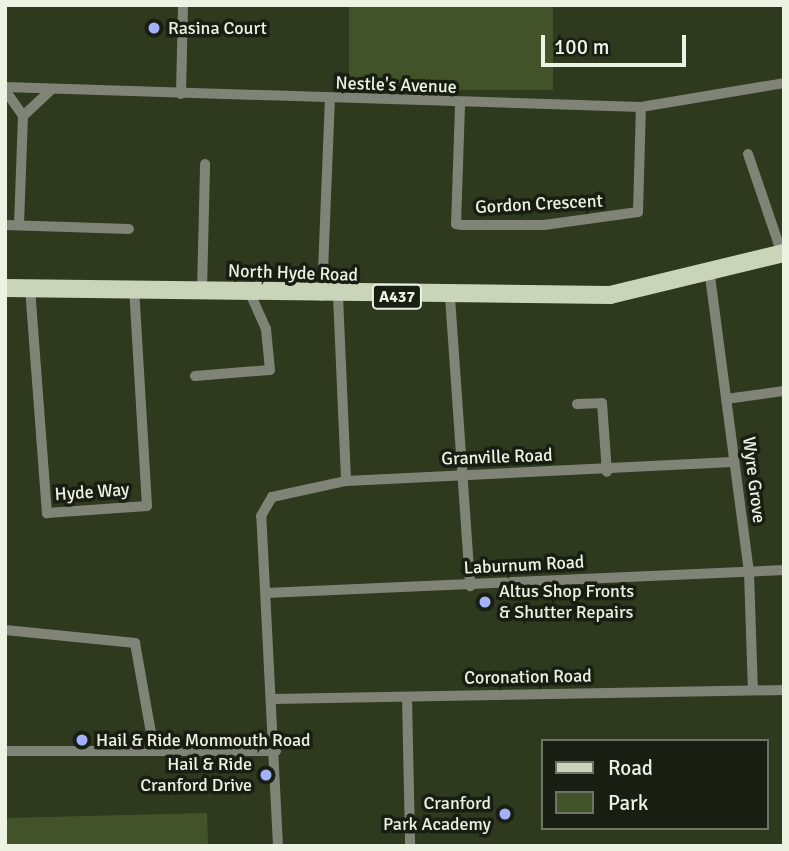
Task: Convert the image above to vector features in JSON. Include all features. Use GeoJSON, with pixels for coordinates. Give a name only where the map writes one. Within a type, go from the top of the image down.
{"type":"FeatureCollection","features":[{"type":"Feature","properties":{"kind":"main road","name":"North Hyde Road"},"geometry":{"type":"LineString","coordinates":[[5,288],[134,288],[251,295],[330,296],[610,295],[710,276],[783,254]]}},
{"type":"Feature","properties":{"kind":"street"},"geometry":{"type":"LineString","coordinates":[[181,94],[183,5]]}},
{"type":"Feature","properties":{"kind":"street","name":"Nestle's Avenue"},"geometry":{"type":"LineString","coordinates":[[5,88],[460,105],[641,107],[784,83]]}},
{"type":"Feature","properties":{"kind":"street"},"geometry":{"type":"LineString","coordinates":[[5,88],[23,116],[19,225]]}},
{"type":"Feature","properties":{"kind":"street"},"geometry":{"type":"LineString","coordinates":[[23,116],[51,90]]}},
{"type":"Feature","properties":{"kind":"street"},"geometry":{"type":"LineString","coordinates":[[330,100],[330,296],[346,481]]}},
{"type":"Feature","properties":{"kind":"street","name":"Gordon Crescent"},"geometry":{"type":"LineString","coordinates":[[460,105],[456,224],[462,225],[544,225],[638,212],[641,107]]}},
{"type":"Feature","properties":{"kind":"street"},"geometry":{"type":"LineString","coordinates":[[748,154],[783,254]]}},
{"type":"Feature","properties":{"kind":"street"},"geometry":{"type":"LineString","coordinates":[[202,290],[205,164]]}},
{"type":"Feature","properties":{"kind":"street"},"geometry":{"type":"LineString","coordinates":[[5,225],[129,229]]}},
{"type":"Feature","properties":{"kind":"street","name":"Wyre Grove"},"geometry":{"type":"LineString","coordinates":[[710,276],[749,572],[753,690]]}},
{"type":"Feature","properties":{"kind":"street","name":"Hyde Way"},"geometry":{"type":"LineString","coordinates":[[30,288],[47,513],[147,506],[134,288]]}},
{"type":"Feature","properties":{"kind":"street"},"geometry":{"type":"LineString","coordinates":[[195,376],[270,370],[266,329],[251,295]]}},
{"type":"Feature","properties":{"kind":"street"},"geometry":{"type":"LineString","coordinates":[[450,297],[470,586]]}},
{"type":"Feature","properties":{"kind":"street"},"geometry":{"type":"LineString","coordinates":[[726,398],[784,391]]}},
{"type":"Feature","properties":{"kind":"street"},"geometry":{"type":"LineString","coordinates":[[577,404],[616,402]]}},
{"type":"Feature","properties":{"kind":"street"},"geometry":{"type":"LineString","coordinates":[[602,403],[607,472]]}},
{"type":"Feature","properties":{"kind":"street","name":"Granville Road"},"geometry":{"type":"LineString","coordinates":[[265,593],[261,516],[266,503],[346,481],[607,472],[733,462]]}},
{"type":"Feature","properties":{"kind":"street","name":"Laburnum Road"},"geometry":{"type":"LineString","coordinates":[[265,593],[784,570]]}},
{"type":"Feature","properties":{"kind":"street"},"geometry":{"type":"LineString","coordinates":[[265,593],[276,751],[278,846]]}},
{"type":"Feature","properties":{"kind":"street"},"geometry":{"type":"LineString","coordinates":[[5,630],[135,643],[154,750]]}},
{"type":"Feature","properties":{"kind":"street","name":"Coronation Road"},"geometry":{"type":"LineString","coordinates":[[273,699],[784,690]]}},
{"type":"Feature","properties":{"kind":"street"},"geometry":{"type":"LineString","coordinates":[[407,696],[410,846]]}},
{"type":"Feature","properties":{"kind":"street"},"geometry":{"type":"LineString","coordinates":[[5,751],[276,751]]}},
{"type":"Feature","properties":{"kind":"green space"},"geometry":{"type":"Polygon","coordinates":[[[349,5],[553,5],[553,90],[349,90],[349,5]]]}},
{"type":"Feature","properties":{"kind":"green space"},"geometry":{"type":"Polygon","coordinates":[[[207,813],[208,846],[5,846],[5,818],[207,813]]]}},
{"type":"Feature","properties":{"kind":"place","name":"Rasina Court"},"geometry":{"type":"Point","coordinates":[154,28]}},
{"type":"Feature","properties":{"kind":"place","name":"Altus Shop Fronts & Shutter Repairs"},"geometry":{"type":"Point","coordinates":[485,602]}},
{"type":"Feature","properties":{"kind":"place","name":"Hail & Ride Monmouth Road"},"geometry":{"type":"Point","coordinates":[82,740]}},
{"type":"Feature","properties":{"kind":"place","name":"Hail & Ride Cranford Drive"},"geometry":{"type":"Point","coordinates":[266,775]}},
{"type":"Feature","properties":{"kind":"place","name":"Cranford Park Academy"},"geometry":{"type":"Point","coordinates":[505,814]}}]}
